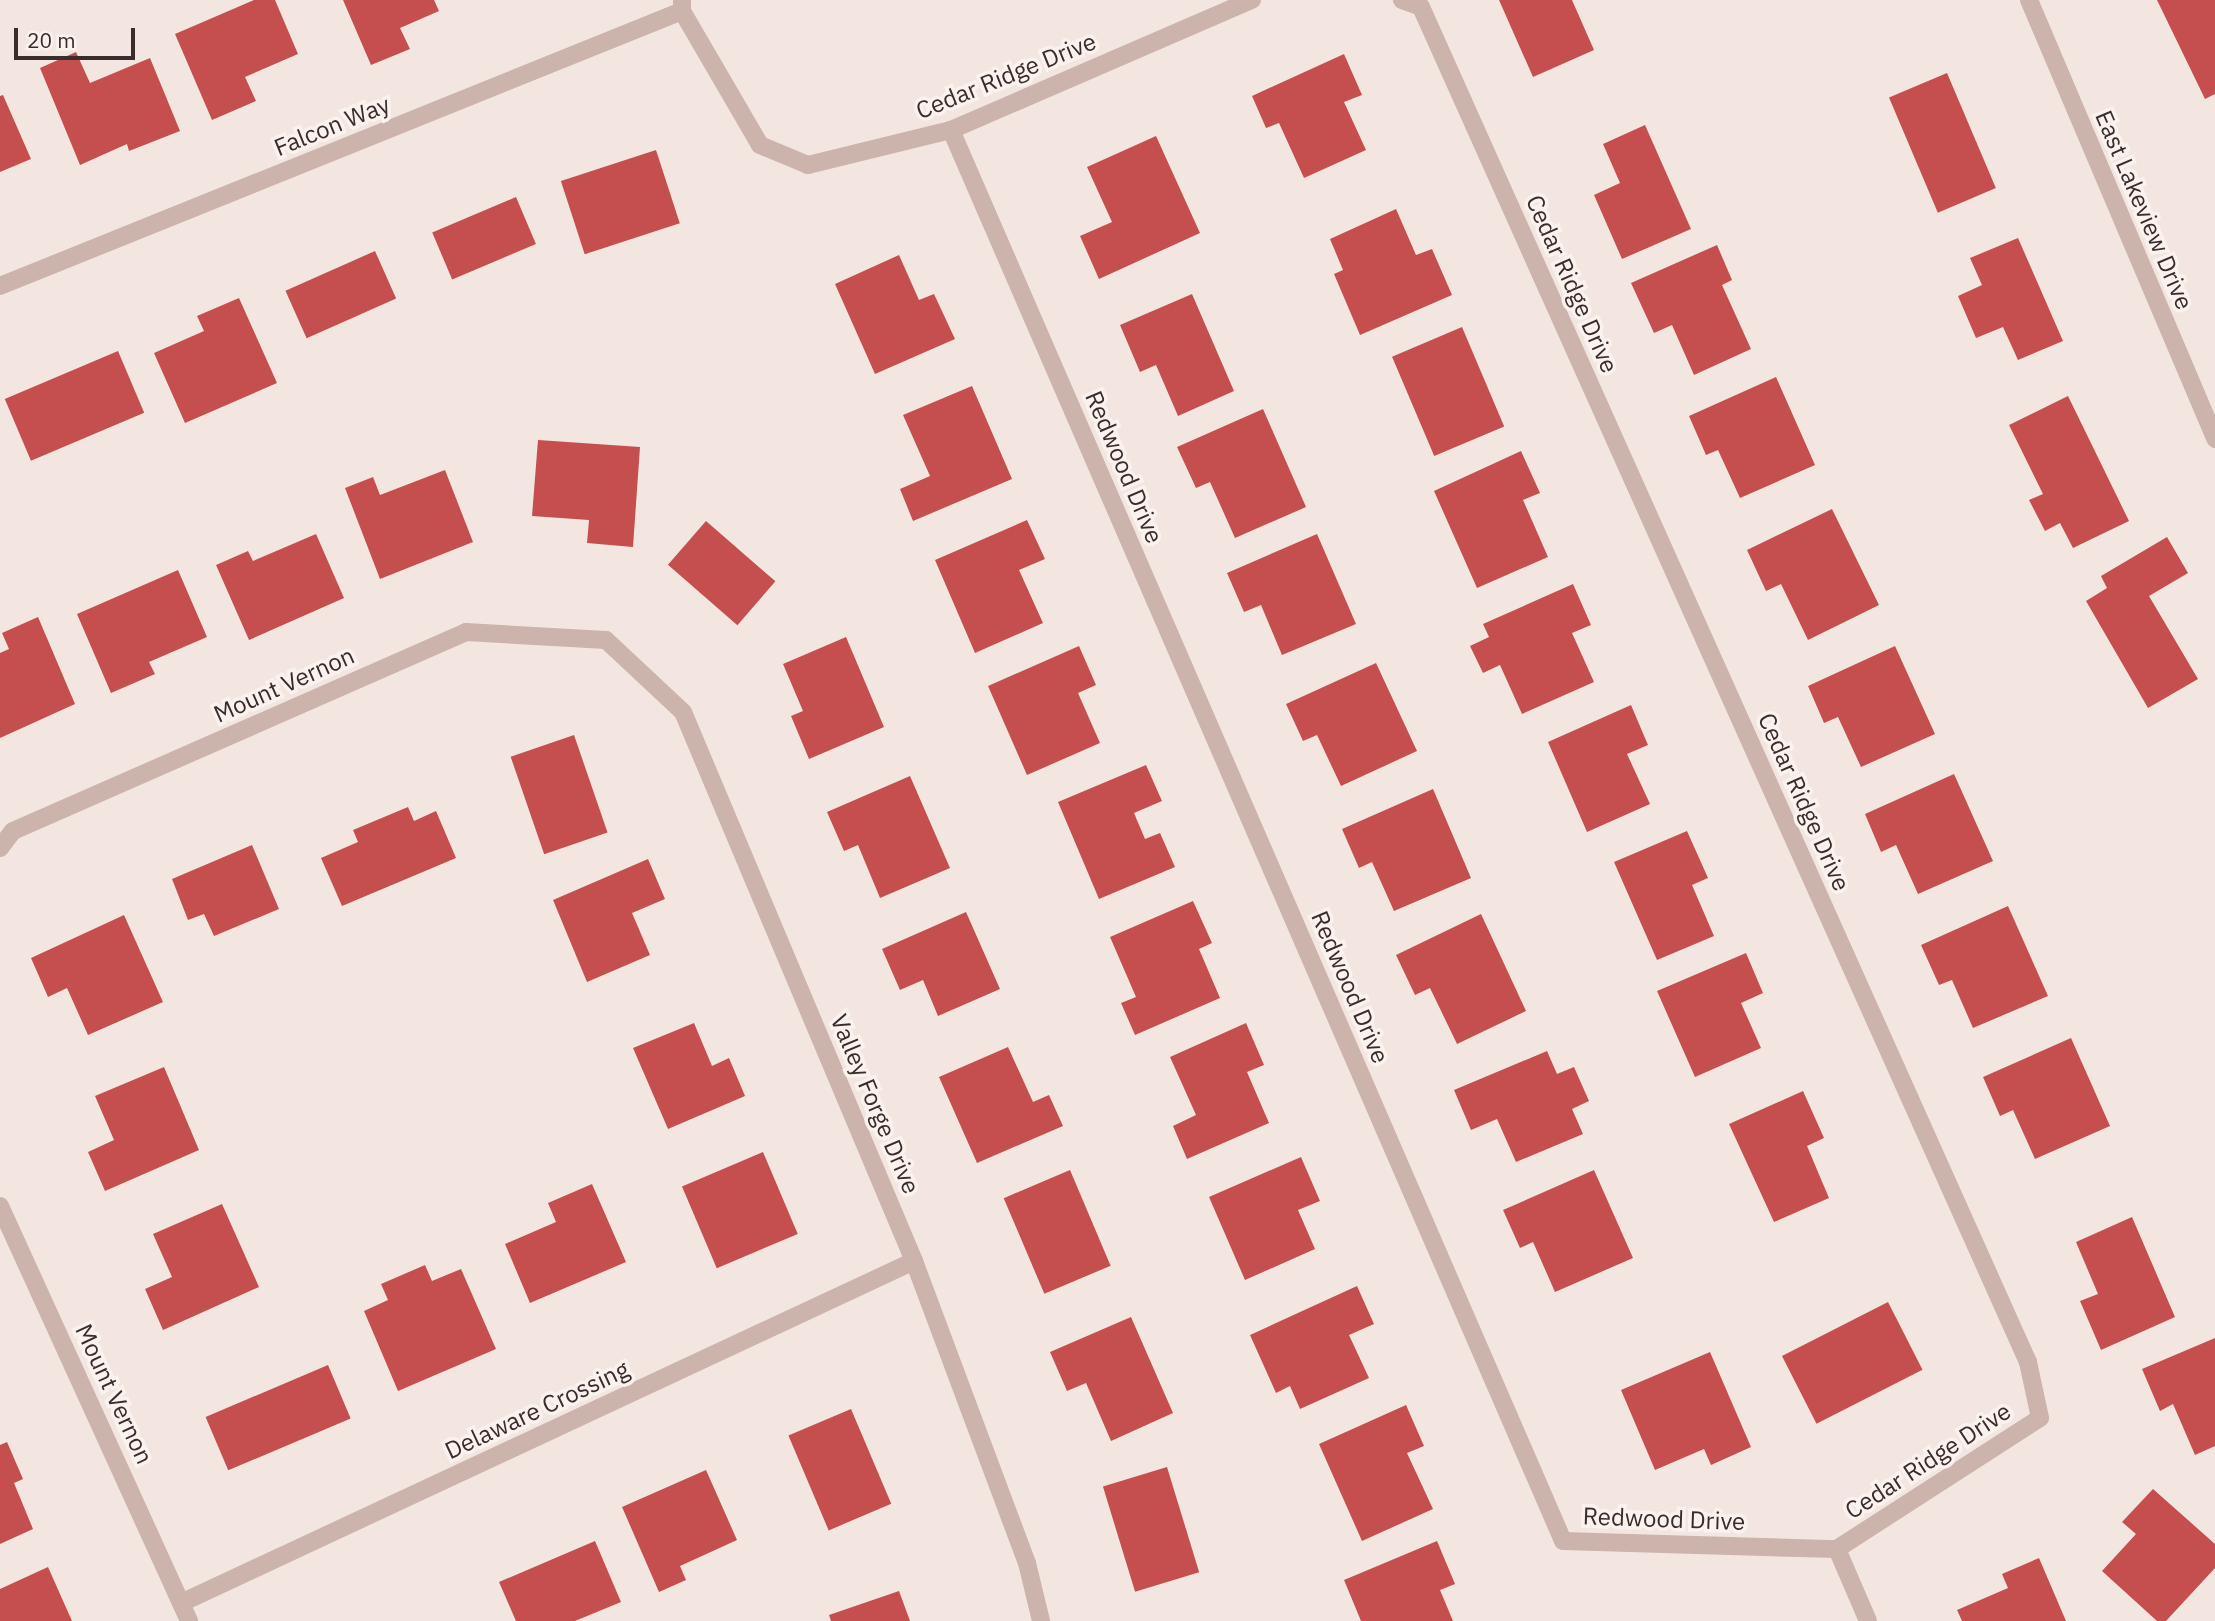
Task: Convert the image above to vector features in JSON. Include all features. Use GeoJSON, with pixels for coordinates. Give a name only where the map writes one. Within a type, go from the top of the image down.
{"type":"FeatureCollection","features":[{"type":"Feature","properties":{"kind":"street","name":"Cedar Ridge Drive"},"geometry":{"type":"LineString","coordinates":[[682,6],[760,145],[808,165],[951,130],[1252,0]]}},
{"type":"Feature","properties":{"kind":"street","name":"Cedar Ridge Drive"},"geometry":{"type":"LineString","coordinates":[[1402,0],[1420,7],[2028,1363],[2040,1418],[1837,1549]]}},
{"type":"Feature","properties":{"kind":"street","name":"East Lakeview Drive"},"geometry":{"type":"LineString","coordinates":[[2029,0],[2215,439]]}},
{"type":"Feature","properties":{"kind":"street","name":"Falcon Way"},"geometry":{"type":"LineString","coordinates":[[0,286],[682,6]]}},
{"type":"Feature","properties":{"kind":"street","name":"Redwood Drive"},"geometry":{"type":"LineString","coordinates":[[951,130],[1563,1541],[1837,1549]]}},
{"type":"Feature","properties":{"kind":"street","name":"Mount Vernon"},"geometry":{"type":"LineString","coordinates":[[0,848],[13,831],[466,632],[606,640]]}},
{"type":"Feature","properties":{"kind":"street","name":"Valley Forge Drive"},"geometry":{"type":"LineString","coordinates":[[606,640],[683,712],[915,1261],[1027,1563],[1041,1621]]}},
{"type":"Feature","properties":{"kind":"street","name":"Mount Vernon"},"geometry":{"type":"LineString","coordinates":[[0,1206],[189,1621]]}},
{"type":"Feature","properties":{"kind":"street","name":"Delaware Crossing"},"geometry":{"type":"LineString","coordinates":[[181,1603],[915,1261]]}},
{"type":"Feature","properties":{"kind":"street"},"geometry":{"type":"LineString","coordinates":[[1837,1549],[1868,1621]]}},
{"type":"Feature","properties":{"kind":"building"},"geometry":{"type":"Polygon","coordinates":[[[254,0],[275,0],[298,54],[245,77],[256,101],[212,120],[175,34],[254,0]]]}},
{"type":"Feature","properties":{"kind":"building"},"geometry":{"type":"Polygon","coordinates":[[[343,0],[434,0],[439,11],[400,28],[410,49],[371,65],[343,0]]]}},
{"type":"Feature","properties":{"kind":"building"},"geometry":{"type":"Polygon","coordinates":[[[1499,0],[1572,0],[1594,50],[1533,77],[1499,0]]]}},
{"type":"Feature","properties":{"kind":"building"},"geometry":{"type":"Polygon","coordinates":[[[2157,0],[2215,0],[2215,94],[2205,99],[2157,0]]]}},
{"type":"Feature","properties":{"kind":"building"},"geometry":{"type":"Polygon","coordinates":[[[76,52],[90,83],[150,58],[180,131],[129,151],[127,144],[80,165],[40,68],[76,52]]]}},
{"type":"Feature","properties":{"kind":"building"},"geometry":{"type":"Polygon","coordinates":[[[1344,54],[1362,95],[1344,102],[1366,150],[1304,178],[1279,123],[1266,128],[1252,96],[1344,54]]]}},
{"type":"Feature","properties":{"kind":"building"},"geometry":{"type":"Polygon","coordinates":[[[1947,73],[1996,188],[1938,213],[1889,98],[1947,73]]]}},
{"type":"Feature","properties":{"kind":"building"},"geometry":{"type":"Polygon","coordinates":[[[3,95],[31,159],[0,172],[0,96],[3,95]]]}},
{"type":"Feature","properties":{"kind":"building"},"geometry":{"type":"Polygon","coordinates":[[[1645,125],[1691,229],[1622,259],[1594,195],[1620,183],[1603,144],[1645,125]]]}},
{"type":"Feature","properties":{"kind":"building"},"geometry":{"type":"Polygon","coordinates":[[[1156,136],[1200,233],[1099,279],[1080,236],[1112,222],[1087,167],[1156,136]]]}},
{"type":"Feature","properties":{"kind":"building"},"geometry":{"type":"Polygon","coordinates":[[[656,150],[680,223],[585,254],[561,181],[656,150]]]}},
{"type":"Feature","properties":{"kind":"building"},"geometry":{"type":"Polygon","coordinates":[[[516,197],[536,244],[452,280],[432,233],[516,197]]]}},
{"type":"Feature","properties":{"kind":"building"},"geometry":{"type":"Polygon","coordinates":[[[1396,209],[1416,255],[1432,249],[1452,295],[1360,335],[1334,274],[1343,270],[1330,239],[1396,209]]]}},
{"type":"Feature","properties":{"kind":"building"},"geometry":{"type":"Polygon","coordinates":[[[2018,238],[2063,341],[2018,360],[2003,327],[1976,338],[1958,296],[1982,285],[1970,258],[2018,238]]]}},
{"type":"Feature","properties":{"kind":"building"},"geometry":{"type":"Polygon","coordinates":[[[1717,245],[1732,280],[1722,285],[1751,349],[1694,375],[1672,325],[1654,333],[1631,283],[1717,245]]]}},
{"type":"Feature","properties":{"kind":"building"},"geometry":{"type":"Polygon","coordinates":[[[375,251],[396,299],[307,338],[285,291],[375,251]]]}},
{"type":"Feature","properties":{"kind":"building"},"geometry":{"type":"Polygon","coordinates":[[[899,255],[919,300],[934,294],[955,339],[875,374],[835,284],[899,255]]]}},
{"type":"Feature","properties":{"kind":"building"},"geometry":{"type":"Polygon","coordinates":[[[1192,294],[1234,391],[1178,416],[1156,365],[1140,372],[1120,325],[1192,294]]]}},
{"type":"Feature","properties":{"kind":"building"},"geometry":{"type":"Polygon","coordinates":[[[239,298],[277,383],[185,423],[154,353],[204,331],[197,316],[239,298]]]}},
{"type":"Feature","properties":{"kind":"building"},"geometry":{"type":"Polygon","coordinates":[[[1462,327],[1504,426],[1434,456],[1392,357],[1462,327]]]}},
{"type":"Feature","properties":{"kind":"building"},"geometry":{"type":"Polygon","coordinates":[[[118,351],[144,413],[31,461],[5,399],[118,351]]]}},
{"type":"Feature","properties":{"kind":"building"},"geometry":{"type":"Polygon","coordinates":[[[1776,377],[1815,465],[1740,498],[1718,450],[1706,455],[1689,416],[1776,377]]]}},
{"type":"Feature","properties":{"kind":"building"},"geometry":{"type":"Polygon","coordinates":[[[972,386],[1012,479],[913,521],[900,489],[930,476],[903,415],[972,386]]]}},
{"type":"Feature","properties":{"kind":"building"},"geometry":{"type":"Polygon","coordinates":[[[2068,396],[2129,521],[2073,548],[2060,523],[2045,531],[2029,500],[2043,494],[2009,425],[2068,396]]]}},
{"type":"Feature","properties":{"kind":"building"},"geometry":{"type":"Polygon","coordinates":[[[1263,409],[1306,507],[1235,538],[1210,482],[1196,488],[1177,447],[1263,409]]]}},
{"type":"Feature","properties":{"kind":"building"},"geometry":{"type":"Polygon","coordinates":[[[538,440],[640,447],[633,547],[587,543],[589,520],[532,516],[538,440]]]}},
{"type":"Feature","properties":{"kind":"building"},"geometry":{"type":"Polygon","coordinates":[[[1521,451],[1540,493],[1523,500],[1548,557],[1477,588],[1434,491],[1521,451]]]}},
{"type":"Feature","properties":{"kind":"building"},"geometry":{"type":"Polygon","coordinates":[[[445,470],[473,542],[380,579],[345,488],[373,477],[380,495],[445,470]]]}},
{"type":"Feature","properties":{"kind":"building"},"geometry":{"type":"Polygon","coordinates":[[[1832,509],[1879,605],[1808,640],[1781,584],[1766,591],[1747,550],[1832,509]]]}},
{"type":"Feature","properties":{"kind":"building"},"geometry":{"type":"Polygon","coordinates":[[[1027,520],[1045,559],[1019,570],[1043,623],[975,653],[935,560],[1027,520]]]}},
{"type":"Feature","properties":{"kind":"building"},"geometry":{"type":"Polygon","coordinates":[[[706,521],[775,581],[737,625],[668,565],[706,521]]]}},
{"type":"Feature","properties":{"kind":"building"},"geometry":{"type":"Polygon","coordinates":[[[316,534],[344,598],[249,640],[216,565],[248,551],[253,561],[316,534]]]}},
{"type":"Feature","properties":{"kind":"building"},"geometry":{"type":"Polygon","coordinates":[[[1317,534],[1356,624],[1282,655],[1261,605],[1244,612],[1227,573],[1317,534]]]}},
{"type":"Feature","properties":{"kind":"building"},"geometry":{"type":"Polygon","coordinates":[[[2167,537],[2188,573],[2149,596],[2198,679],[2148,708],[2086,601],[2107,588],[2101,576],[2167,537]]]}},
{"type":"Feature","properties":{"kind":"building"},"geometry":{"type":"Polygon","coordinates":[[[178,570],[207,637],[149,662],[155,674],[111,693],[77,614],[178,570]]]}},
{"type":"Feature","properties":{"kind":"building"},"geometry":{"type":"Polygon","coordinates":[[[1573,584],[1591,625],[1572,633],[1594,682],[1522,714],[1500,665],[1483,673],[1470,646],[1489,637],[1483,624],[1573,584]]]}},
{"type":"Feature","properties":{"kind":"building"},"geometry":{"type":"Polygon","coordinates":[[[38,617],[75,704],[0,738],[0,653],[9,649],[2,633],[38,617]]]}},
{"type":"Feature","properties":{"kind":"building"},"geometry":{"type":"Polygon","coordinates":[[[846,637],[884,727],[809,759],[791,716],[803,711],[783,664],[846,637]]]}},
{"type":"Feature","properties":{"kind":"building"},"geometry":{"type":"Polygon","coordinates":[[[1079,646],[1096,685],[1078,693],[1100,743],[1027,775],[988,686],[1079,646]]]}},
{"type":"Feature","properties":{"kind":"building"},"geometry":{"type":"Polygon","coordinates":[[[1895,646],[1935,734],[1861,767],[1838,717],[1824,723],[1808,686],[1895,646]]]}},
{"type":"Feature","properties":{"kind":"building"},"geometry":{"type":"Polygon","coordinates":[[[1376,663],[1417,751],[1341,786],[1317,735],[1303,741],[1286,704],[1376,663]]]}},
{"type":"Feature","properties":{"kind":"building"},"geometry":{"type":"Polygon","coordinates":[[[1631,705],[1648,745],[1627,754],[1650,804],[1587,832],[1548,742],[1631,705]]]}},
{"type":"Feature","properties":{"kind":"building"},"geometry":{"type":"Polygon","coordinates":[[[574,735],[608,832],[544,854],[511,757],[574,735]]]}},
{"type":"Feature","properties":{"kind":"building"},"geometry":{"type":"Polygon","coordinates":[[[1146,765],[1162,801],[1134,813],[1145,839],[1160,833],[1175,867],[1099,899],[1058,802],[1146,765]]]}},
{"type":"Feature","properties":{"kind":"building"},"geometry":{"type":"Polygon","coordinates":[[[1954,774],[1993,861],[1918,894],[1896,845],[1881,852],[1865,814],[1954,774]]]}},
{"type":"Feature","properties":{"kind":"building"},"geometry":{"type":"Polygon","coordinates":[[[910,776],[950,868],[880,898],[858,845],[844,851],[827,812],[910,776]]]}},
{"type":"Feature","properties":{"kind":"building"},"geometry":{"type":"Polygon","coordinates":[[[1433,789],[1471,878],[1394,911],[1372,862],[1359,868],[1342,829],[1433,789]]]}},
{"type":"Feature","properties":{"kind":"building"},"geometry":{"type":"Polygon","coordinates":[[[408,807],[414,821],[436,811],[456,858],[342,906],[321,858],[358,842],[353,830],[408,807]]]}},
{"type":"Feature","properties":{"kind":"building"},"geometry":{"type":"Polygon","coordinates":[[[1687,831],[1708,878],[1692,885],[1714,936],[1657,960],[1614,862],[1687,831]]]}},
{"type":"Feature","properties":{"kind":"building"},"geometry":{"type":"Polygon","coordinates":[[[252,845],[279,909],[214,936],[204,914],[188,920],[172,879],[252,845]]]}},
{"type":"Feature","properties":{"kind":"building"},"geometry":{"type":"Polygon","coordinates":[[[648,859],[665,899],[632,913],[650,955],[587,982],[553,900],[648,859]]]}},
{"type":"Feature","properties":{"kind":"building"},"geometry":{"type":"Polygon","coordinates":[[[1193,901],[1212,943],[1199,949],[1220,998],[1135,1035],[1121,1003],[1136,997],[1110,937],[1193,901]]]}},
{"type":"Feature","properties":{"kind":"building"},"geometry":{"type":"Polygon","coordinates":[[[2008,906],[2048,996],[1973,1028],[1952,980],[1939,985],[1921,945],[2008,906]]]}},
{"type":"Feature","properties":{"kind":"building"},"geometry":{"type":"Polygon","coordinates":[[[966,912],[1000,989],[938,1016],[923,980],[900,990],[882,949],[966,912]]]}},
{"type":"Feature","properties":{"kind":"building"},"geometry":{"type":"Polygon","coordinates":[[[1481,914],[1526,1011],[1457,1044],[1430,988],[1415,995],[1396,955],[1481,914]]]}},
{"type":"Feature","properties":{"kind":"building"},"geometry":{"type":"Polygon","coordinates":[[[124,915],[163,1002],[88,1035],[67,988],[48,997],[31,958],[124,915]]]}},
{"type":"Feature","properties":{"kind":"building"},"geometry":{"type":"Polygon","coordinates":[[[1746,953],[1763,993],[1741,1003],[1761,1048],[1695,1077],[1657,991],[1746,953]]]}},
{"type":"Feature","properties":{"kind":"building"},"geometry":{"type":"Polygon","coordinates":[[[694,1023],[712,1066],[729,1058],[745,1096],[668,1129],[633,1048],[694,1023]]]}},
{"type":"Feature","properties":{"kind":"building"},"geometry":{"type":"Polygon","coordinates":[[[1246,1023],[1264,1065],[1247,1072],[1269,1123],[1187,1159],[1173,1126],[1196,1115],[1170,1057],[1246,1023]]]}},
{"type":"Feature","properties":{"kind":"building"},"geometry":{"type":"Polygon","coordinates":[[[2071,1038],[2110,1126],[2035,1159],[2013,1110],[2000,1116],[1983,1077],[2071,1038]]]}},
{"type":"Feature","properties":{"kind":"building"},"geometry":{"type":"Polygon","coordinates":[[[1008,1047],[1033,1102],[1049,1095],[1063,1126],[977,1163],[939,1077],[1008,1047]]]}},
{"type":"Feature","properties":{"kind":"building"},"geometry":{"type":"Polygon","coordinates":[[[1547,1051],[1557,1074],[1574,1067],[1589,1101],[1572,1109],[1583,1134],[1516,1162],[1497,1119],[1471,1130],[1454,1090],[1547,1051]]]}},
{"type":"Feature","properties":{"kind":"building"},"geometry":{"type":"Polygon","coordinates":[[[164,1067],[199,1150],[105,1191],[88,1152],[114,1140],[95,1096],[164,1067]]]}},
{"type":"Feature","properties":{"kind":"building"},"geometry":{"type":"Polygon","coordinates":[[[1803,1091],[1824,1138],[1807,1146],[1829,1198],[1774,1222],[1729,1124],[1803,1091]]]}},
{"type":"Feature","properties":{"kind":"building"},"geometry":{"type":"Polygon","coordinates":[[[763,1152],[798,1234],[717,1268],[682,1186],[763,1152]]]}},
{"type":"Feature","properties":{"kind":"building"},"geometry":{"type":"Polygon","coordinates":[[[1301,1157],[1320,1201],[1298,1210],[1315,1249],[1245,1280],[1209,1197],[1301,1157]]]}},
{"type":"Feature","properties":{"kind":"building"},"geometry":{"type":"Polygon","coordinates":[[[1070,1170],[1111,1266],[1044,1294],[1004,1198],[1070,1170]]]}},
{"type":"Feature","properties":{"kind":"building"},"geometry":{"type":"Polygon","coordinates":[[[1594,1170],[1633,1258],[1555,1292],[1533,1242],[1520,1248],[1503,1210],[1594,1170]]]}},
{"type":"Feature","properties":{"kind":"building"},"geometry":{"type":"Polygon","coordinates":[[[592,1184],[626,1262],[530,1303],[505,1244],[556,1222],[548,1203],[592,1184]]]}},
{"type":"Feature","properties":{"kind":"building"},"geometry":{"type":"Polygon","coordinates":[[[222,1204],[259,1287],[163,1330],[145,1289],[172,1277],[153,1234],[222,1204]]]}},
{"type":"Feature","properties":{"kind":"building"},"geometry":{"type":"Polygon","coordinates":[[[2132,1217],[2175,1317],[2101,1350],[2080,1301],[2098,1294],[2076,1242],[2132,1217]]]}},
{"type":"Feature","properties":{"kind":"building"},"geometry":{"type":"Polygon","coordinates":[[[425,1265],[432,1281],[461,1269],[496,1349],[398,1391],[364,1311],[388,1300],[381,1284],[425,1265]]]}},
{"type":"Feature","properties":{"kind":"building"},"geometry":{"type":"Polygon","coordinates":[[[1357,1286],[1374,1324],[1349,1335],[1369,1378],[1300,1409],[1290,1386],[1276,1393],[1250,1335],[1357,1286]]]}},
{"type":"Feature","properties":{"kind":"building"},"geometry":{"type":"Polygon","coordinates":[[[1888,1302],[1923,1370],[1816,1424],[1782,1356],[1888,1302]]]}},
{"type":"Feature","properties":{"kind":"building"},"geometry":{"type":"Polygon","coordinates":[[[1131,1317],[1173,1413],[1111,1441],[1086,1383],[1067,1391],[1050,1352],[1131,1317]]]}},
{"type":"Feature","properties":{"kind":"building"},"geometry":{"type":"Polygon","coordinates":[[[2215,1338],[2215,1446],[2195,1455],[2173,1404],[2160,1411],[2142,1369],[2215,1338]]]}},
{"type":"Feature","properties":{"kind":"building"},"geometry":{"type":"Polygon","coordinates":[[[1710,1352],[1751,1447],[1711,1465],[1704,1449],[1655,1470],[1621,1390],[1710,1352]]]}},
{"type":"Feature","properties":{"kind":"building"},"geometry":{"type":"Polygon","coordinates":[[[328,1365],[351,1418],[228,1470],[206,1417],[328,1365]]]}},
{"type":"Feature","properties":{"kind":"building"},"geometry":{"type":"Polygon","coordinates":[[[1406,1405],[1424,1446],[1407,1453],[1433,1509],[1362,1541],[1319,1444],[1406,1405]]]}},
{"type":"Feature","properties":{"kind":"building"},"geometry":{"type":"Polygon","coordinates":[[[851,1409],[891,1504],[829,1530],[788,1436],[851,1409]]]}},
{"type":"Feature","properties":{"kind":"building"},"geometry":{"type":"Polygon","coordinates":[[[7,1442],[23,1479],[14,1483],[33,1529],[0,1544],[0,1445],[7,1442]]]}},
{"type":"Feature","properties":{"kind":"building"},"geometry":{"type":"Polygon","coordinates":[[[1167,1467],[1199,1572],[1135,1592],[1103,1487],[1167,1467]]]}},
{"type":"Feature","properties":{"kind":"building"},"geometry":{"type":"Polygon","coordinates":[[[706,1470],[737,1540],[680,1566],[686,1580],[659,1592],[622,1507],[706,1470]]]}},
{"type":"Feature","properties":{"kind":"building"},"geometry":{"type":"Polygon","coordinates":[[[2153,1489],[2215,1544],[2215,1568],[2166,1621],[2157,1621],[2102,1571],[2136,1534],[2122,1522],[2153,1489]]]}},
{"type":"Feature","properties":{"kind":"building"},"geometry":{"type":"Polygon","coordinates":[[[595,1541],[621,1602],[575,1621],[516,1621],[499,1582],[595,1541]]]}},
{"type":"Feature","properties":{"kind":"building"},"geometry":{"type":"Polygon","coordinates":[[[1437,1541],[1455,1584],[1440,1590],[1453,1621],[1361,1621],[1344,1580],[1437,1541]]]}},
{"type":"Feature","properties":{"kind":"building"},"geometry":{"type":"Polygon","coordinates":[[[2039,1558],[2066,1621],[1962,1621],[1957,1610],[2008,1588],[2002,1574],[2039,1558]]]}},
{"type":"Feature","properties":{"kind":"building"},"geometry":{"type":"Polygon","coordinates":[[[48,1567],[72,1621],[0,1621],[0,1589],[48,1567]]]}},
{"type":"Feature","properties":{"kind":"building"},"geometry":{"type":"Polygon","coordinates":[[[899,1591],[910,1621],[831,1621],[829,1615],[899,1591]]]}}]}
